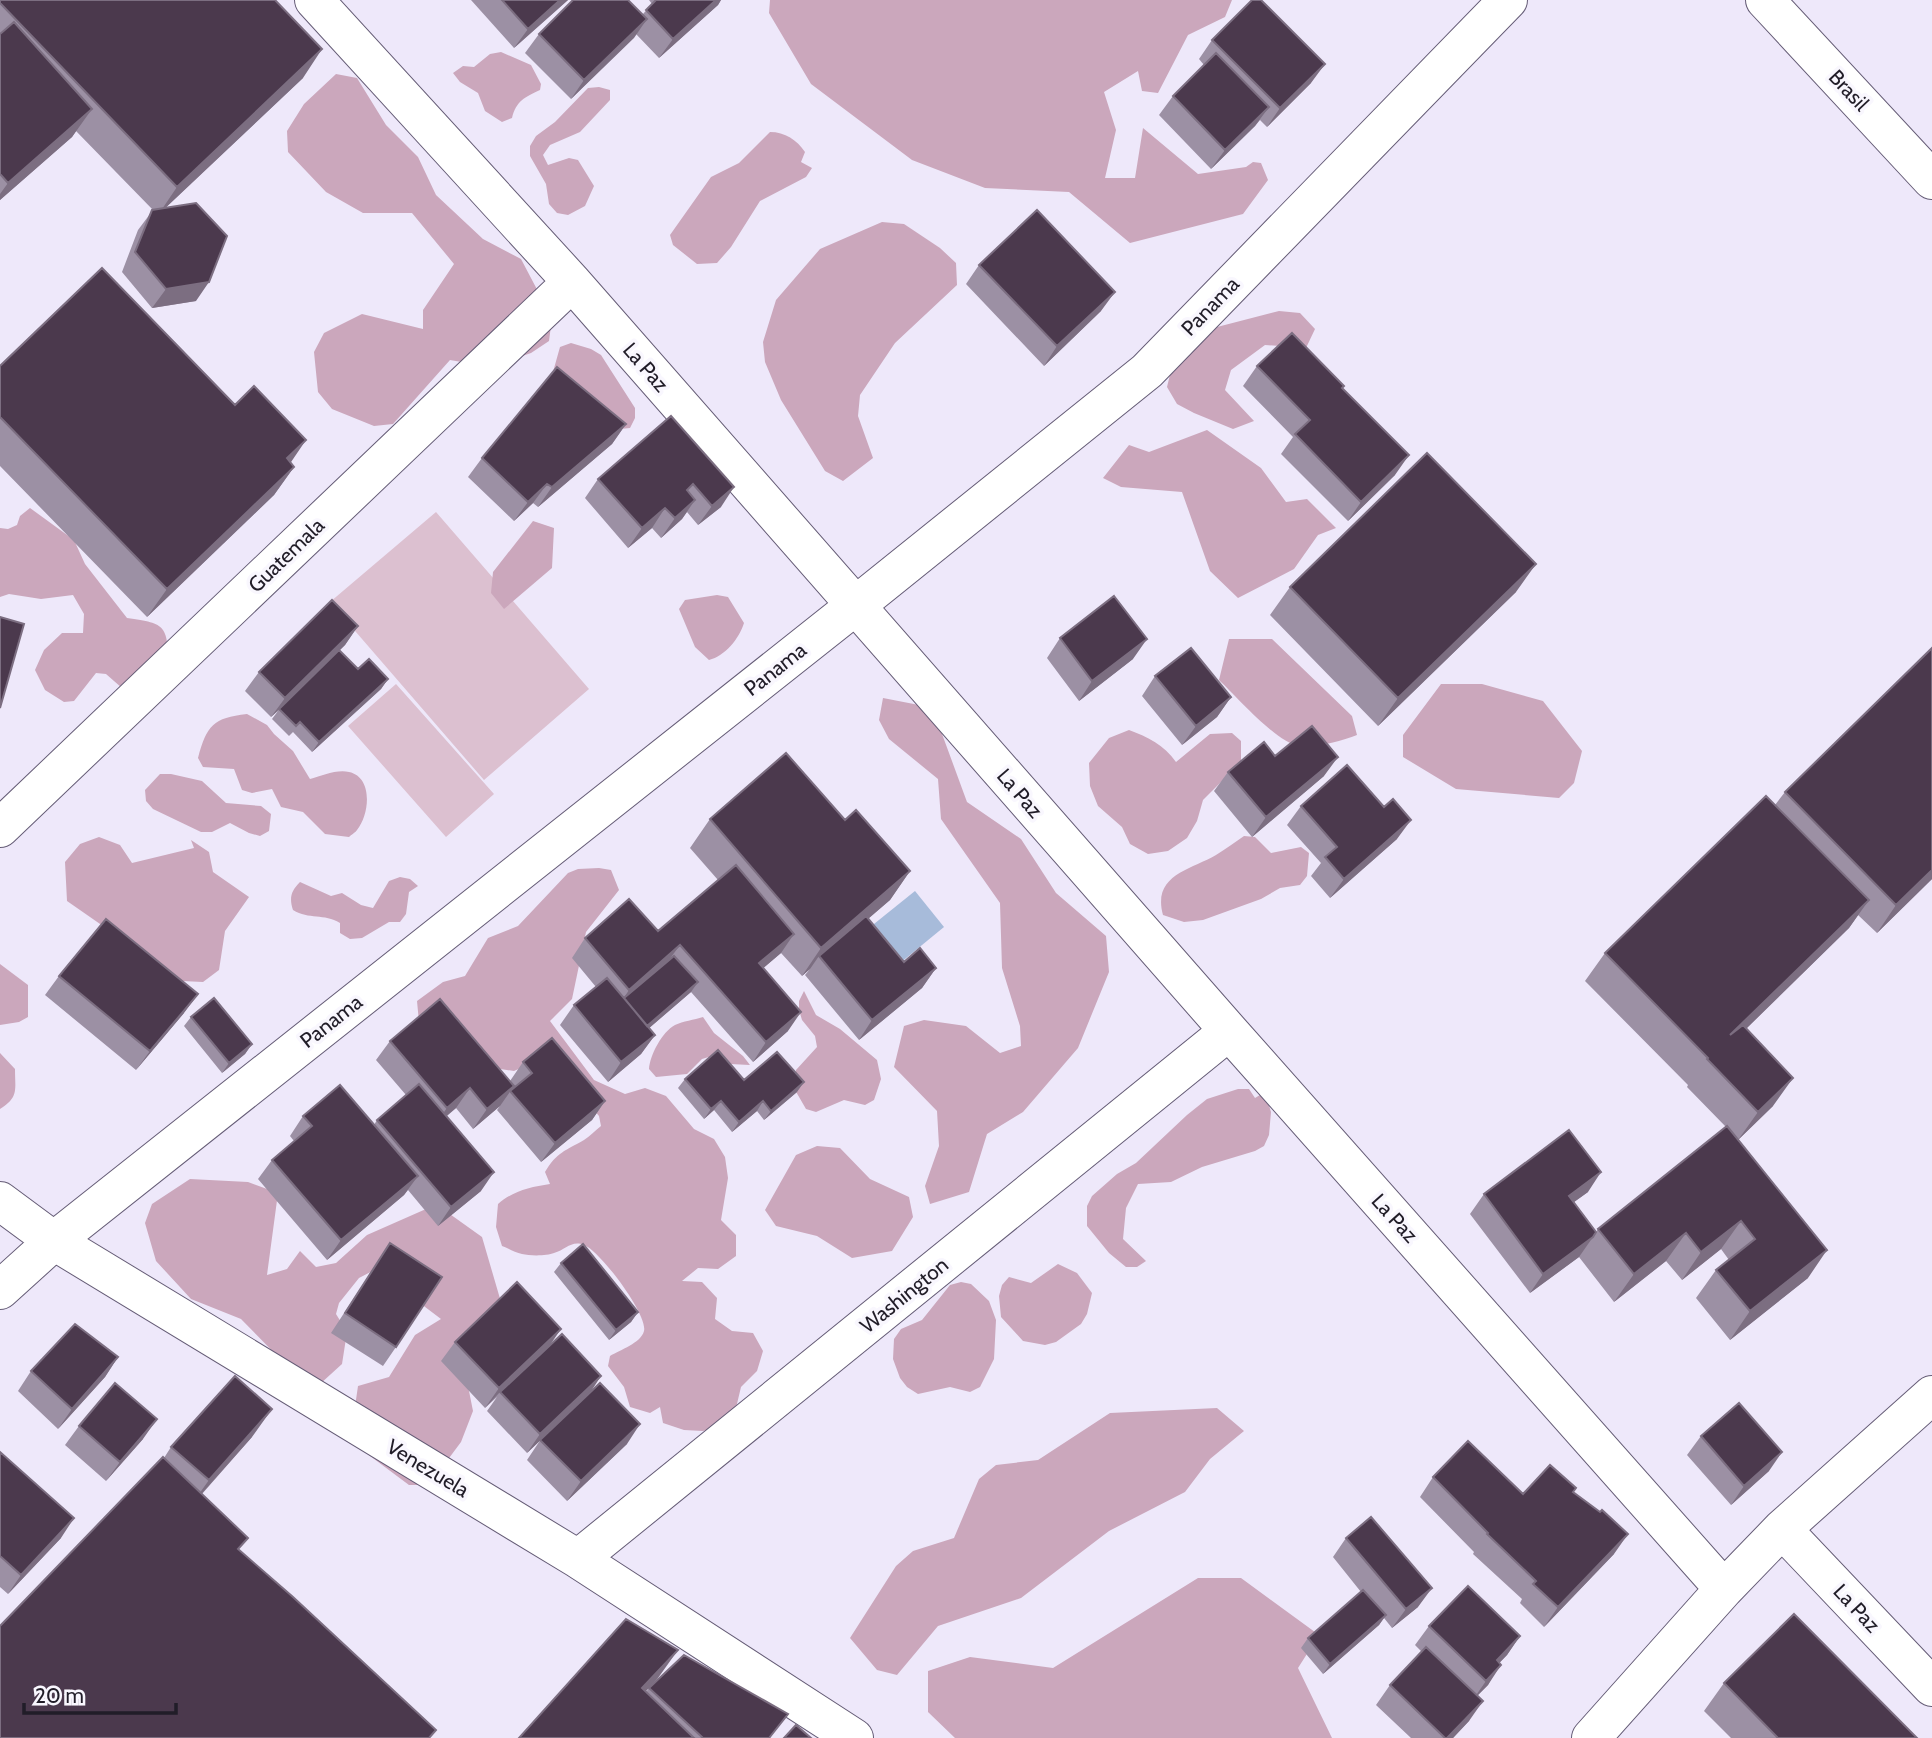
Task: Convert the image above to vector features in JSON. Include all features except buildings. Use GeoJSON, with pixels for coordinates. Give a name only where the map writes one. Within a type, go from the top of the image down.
{"type":"FeatureCollection","features":[{"type":"Feature","properties":{"kind":"street","name":"La Paz"},"geometry":{"type":"LineString","coordinates":[[314,0],[572,282],[1229,1031],[1724,1589]]}},
{"type":"Feature","properties":{"kind":"street","name":"Panama"},"geometry":{"type":"LineString","coordinates":[[0,1290],[54,1241],[1147,371],[1508,0]]}},
{"type":"Feature","properties":{"kind":"street","name":"Brasil"},"geometry":{"type":"LineString","coordinates":[[1765,0],[1932,180]]}},
{"type":"Feature","properties":{"kind":"street","name":"Guatemala"},"geometry":{"type":"LineString","coordinates":[[0,828],[572,282]]}},
{"type":"Feature","properties":{"kind":"street","name":"Washington"},"geometry":{"type":"LineString","coordinates":[[578,1559],[1229,1031]]}},
{"type":"Feature","properties":{"kind":"street","name":"Venezuela"},"geometry":{"type":"LineString","coordinates":[[0,1201],[54,1241],[578,1559],[854,1738]]}},
{"type":"Feature","properties":{"kind":"street"},"geometry":{"type":"LineString","coordinates":[[1591,1738],[1782,1528],[1932,1395]]}},
{"type":"Feature","properties":{"kind":"street","name":"La Paz"},"geometry":{"type":"LineString","coordinates":[[1782,1528],[1932,1687]]}},
{"type":"Feature","properties":{"kind":"shaded area"},"geometry":{"type":"Polygon","coordinates":[[[770,0],[1232,0],[1225,17],[1188,35],[1158,93],[1142,91],[1138,71],[1104,92],[1116,130],[1105,178],[1135,178],[1143,128],[1198,174],[1246,167],[1253,162],[1261,163],[1268,180],[1243,214],[1130,243],[1069,192],[985,188],[912,160],[811,84],[769,13],[770,0]]]}},
{"type":"Feature","properties":{"kind":"shaded area"},"geometry":{"type":"Polygon","coordinates":[[[501,52],[531,65],[541,84],[540,90],[519,104],[512,118],[502,122],[485,111],[478,93],[460,82],[453,73],[463,66],[474,67],[490,54],[501,52]]]}},
{"type":"Feature","properties":{"kind":"shaded area"},"geometry":{"type":"Polygon","coordinates":[[[336,74],[357,78],[386,125],[418,157],[436,195],[483,239],[521,259],[552,318],[549,341],[531,353],[491,367],[450,360],[393,424],[374,426],[332,409],[318,392],[314,352],[324,333],[362,314],[423,329],[423,310],[454,264],[412,213],[363,213],[326,192],[288,152],[287,131],[304,104],[336,74]]]}},
{"type":"Feature","properties":{"kind":"shaded area"},"geometry":{"type":"Polygon","coordinates":[[[588,88],[610,90],[610,100],[580,132],[550,145],[543,155],[548,165],[569,158],[578,160],[594,186],[585,206],[568,215],[557,213],[549,204],[546,184],[530,156],[530,146],[536,136],[555,122],[588,88]]]}},
{"type":"Feature","properties":{"kind":"shaded area"},"geometry":{"type":"Polygon","coordinates":[[[770,132],[781,133],[794,140],[805,152],[801,162],[812,168],[806,177],[760,201],[731,247],[717,263],[697,264],[673,245],[670,235],[711,177],[739,163],[770,132]]]}},
{"type":"Feature","properties":{"kind":"shaded area"},"geometry":{"type":"Polygon","coordinates":[[[882,222],[904,224],[940,248],[956,263],[957,285],[895,343],[860,395],[858,416],[873,458],[843,481],[825,471],[781,400],[765,362],[763,342],[776,300],[820,249],[882,222]]]}},
{"type":"Feature","properties":{"kind":"shaded area"},"geometry":{"type":"Polygon","coordinates":[[[1279,311],[1300,313],[1315,329],[1306,348],[1265,345],[1231,370],[1225,390],[1254,421],[1233,429],[1177,404],[1167,387],[1177,346],[1194,333],[1279,311]]]}},
{"type":"Feature","properties":{"kind":"shaded area"},"geometry":{"type":"Polygon","coordinates":[[[571,343],[601,355],[635,408],[635,418],[630,428],[620,429],[546,397],[560,347],[571,343]]]}},
{"type":"Feature","properties":{"kind":"shaded area"},"geometry":{"type":"Polygon","coordinates":[[[1207,430],[1261,468],[1286,502],[1307,499],[1336,528],[1318,535],[1294,569],[1238,598],[1210,571],[1182,492],[1121,487],[1103,478],[1129,445],[1149,452],[1207,430]]]}},
{"type":"Feature","properties":{"kind":"shaded area"},"geometry":{"type":"Polygon","coordinates":[[[30,508],[74,540],[85,564],[127,618],[150,622],[162,629],[166,635],[168,666],[122,688],[106,674],[96,673],[74,701],[64,702],[45,690],[35,670],[44,650],[62,633],[83,633],[84,614],[73,595],[41,599],[9,594],[0,597],[0,528],[8,529],[17,525],[20,516],[30,508]]]}},
{"type":"Feature","properties":{"kind":"shaded area"},"geometry":{"type":"Polygon","coordinates":[[[436,512],[589,689],[484,780],[330,602],[436,512]]]}},
{"type":"Feature","properties":{"kind":"shaded area"},"geometry":{"type":"Polygon","coordinates":[[[533,521],[554,528],[552,568],[504,609],[491,593],[493,572],[533,521]]]}},
{"type":"Feature","properties":{"kind":"shaded area"},"geometry":{"type":"Polygon","coordinates":[[[717,595],[728,597],[744,623],[731,646],[721,655],[709,660],[695,647],[679,609],[685,600],[717,595]]]}},
{"type":"Feature","properties":{"kind":"shaded area"},"geometry":{"type":"Polygon","coordinates":[[[1229,639],[1272,639],[1352,716],[1357,735],[1328,744],[1305,746],[1290,743],[1280,737],[1219,680],[1229,639]]]}},
{"type":"Feature","properties":{"kind":"shaded area"},"geometry":{"type":"Polygon","coordinates":[[[396,684],[494,794],[446,837],[348,726],[396,684]]]}},
{"type":"Feature","properties":{"kind":"shaded area"},"geometry":{"type":"Polygon","coordinates":[[[1441,684],[1482,684],[1543,701],[1582,751],[1574,783],[1559,798],[1456,789],[1403,757],[1403,735],[1441,684]]]}},
{"type":"Feature","properties":{"kind":"shaded area"},"geometry":{"type":"Polygon","coordinates":[[[883,698],[924,706],[938,723],[967,802],[1021,839],[1056,893],[1106,936],[1109,972],[1078,1048],[1023,1112],[987,1134],[969,1192],[930,1204],[925,1186],[939,1146],[937,1111],[894,1067],[904,1026],[924,1020],[966,1026],[1000,1053],[1021,1046],[1020,1026],[1002,968],[1000,903],[941,819],[938,779],[889,739],[879,720],[883,698]]]}},
{"type":"Feature","properties":{"kind":"shaded area"},"geometry":{"type":"Polygon","coordinates":[[[247,714],[267,725],[293,751],[310,779],[339,771],[357,775],[366,788],[367,806],[356,832],[349,837],[325,834],[303,812],[281,807],[272,789],[252,793],[242,790],[234,769],[203,767],[198,758],[208,731],[219,721],[247,714]]]}},
{"type":"Feature","properties":{"kind":"shaded area"},"geometry":{"type":"Polygon","coordinates":[[[1129,730],[1155,742],[1176,762],[1210,734],[1232,733],[1241,741],[1241,762],[1203,800],[1197,821],[1187,838],[1168,851],[1148,854],[1130,844],[1122,827],[1098,806],[1090,786],[1089,763],[1109,738],[1129,730]]]}},
{"type":"Feature","properties":{"kind":"shaded area"},"geometry":{"type":"Polygon","coordinates":[[[160,774],[202,781],[226,803],[261,806],[271,814],[269,831],[260,836],[230,823],[212,832],[201,832],[153,809],[146,801],[145,790],[160,774]]]}},
{"type":"Feature","properties":{"kind":"shaded area"},"geometry":{"type":"Polygon","coordinates":[[[1244,836],[1255,837],[1271,853],[1301,847],[1309,853],[1307,876],[1300,885],[1280,888],[1261,899],[1203,920],[1184,922],[1163,915],[1161,902],[1168,882],[1244,836]]]}},
{"type":"Feature","properties":{"kind":"shaded area"},"geometry":{"type":"Polygon","coordinates":[[[99,837],[120,845],[132,863],[194,848],[191,840],[209,852],[213,872],[249,897],[225,931],[219,970],[203,982],[182,981],[67,901],[65,862],[80,844],[99,837]]]}},
{"type":"Feature","properties":{"kind":"shaded area"},"geometry":{"type":"Polygon","coordinates":[[[578,869],[611,870],[619,890],[586,932],[572,999],[550,1021],[594,1080],[625,1094],[645,1088],[666,1096],[694,1129],[714,1139],[725,1157],[728,1178],[721,1220],[736,1235],[736,1256],[718,1269],[698,1268],[682,1281],[702,1282],[717,1298],[715,1319],[732,1331],[753,1333],[763,1351],[757,1371],[741,1387],[736,1408],[724,1425],[703,1431],[684,1430],[663,1423],[660,1407],[650,1413],[630,1407],[624,1387],[608,1366],[610,1356],[635,1343],[642,1335],[643,1323],[631,1298],[591,1249],[576,1244],[551,1254],[534,1255],[519,1253],[502,1246],[496,1227],[498,1204],[522,1190],[550,1184],[545,1172],[549,1165],[601,1126],[599,1116],[553,1062],[514,1071],[494,1068],[484,1050],[467,1038],[419,1022],[417,1001],[443,982],[465,976],[488,938],[518,926],[568,873],[578,869]]]}},
{"type":"Feature","properties":{"kind":"shaded area"},"geometry":{"type":"Polygon","coordinates":[[[400,877],[410,879],[418,886],[409,892],[406,914],[400,922],[389,922],[362,938],[350,939],[340,933],[340,923],[334,920],[293,910],[292,895],[300,882],[331,896],[342,893],[361,905],[373,908],[389,881],[400,877]]]}},
{"type":"Feature","properties":{"kind":"shaded area"},"geometry":{"type":"Polygon","coordinates":[[[0,964],[28,985],[28,1017],[19,1022],[0,1025],[0,964]]]}},
{"type":"Feature","properties":{"kind":"shaded area"},"geometry":{"type":"Polygon","coordinates":[[[804,991],[816,1015],[840,1029],[877,1060],[881,1079],[874,1100],[865,1105],[844,1100],[816,1112],[806,1109],[795,1090],[796,1070],[817,1047],[815,1036],[802,1020],[799,1010],[799,1001],[804,991]]]}},
{"type":"Feature","properties":{"kind":"shaded area"},"geometry":{"type":"Polygon","coordinates":[[[703,1017],[714,1033],[750,1065],[730,1064],[712,1056],[702,1059],[687,1074],[656,1077],[649,1069],[661,1038],[670,1028],[681,1022],[703,1017]]]}},
{"type":"Feature","properties":{"kind":"shaded area"},"geometry":{"type":"Polygon","coordinates":[[[0,1053],[15,1069],[15,1092],[10,1101],[0,1109],[0,1053]]]}},
{"type":"Feature","properties":{"kind":"shaded area"},"geometry":{"type":"Polygon","coordinates":[[[1238,1089],[1249,1089],[1255,1098],[1260,1095],[1268,1102],[1271,1112],[1269,1135],[1264,1146],[1202,1167],[1171,1182],[1138,1184],[1126,1208],[1123,1239],[1146,1261],[1137,1267],[1126,1267],[1109,1253],[1087,1226],[1087,1206],[1092,1196],[1117,1174],[1136,1163],[1207,1099],[1238,1089]]]}},
{"type":"Feature","properties":{"kind":"shaded area"},"geometry":{"type":"Polygon","coordinates":[[[817,1146],[840,1148],[870,1179],[909,1197],[913,1217],[892,1251],[852,1258],[817,1236],[776,1226],[765,1210],[796,1155],[817,1146]]]}},
{"type":"Feature","properties":{"kind":"shaded area"},"geometry":{"type":"Polygon","coordinates":[[[190,1179],[248,1182],[278,1193],[267,1275],[287,1269],[300,1251],[316,1267],[336,1263],[367,1235],[426,1209],[447,1212],[482,1237],[501,1302],[463,1361],[473,1411],[461,1442],[429,1485],[409,1485],[350,1441],[358,1386],[389,1377],[415,1335],[441,1319],[400,1288],[386,1264],[359,1278],[339,1303],[336,1314],[347,1332],[342,1364],[320,1384],[293,1372],[241,1319],[191,1299],[156,1261],[145,1223],[152,1204],[190,1179]]]}},
{"type":"Feature","properties":{"kind":"shaded area"},"geometry":{"type":"Polygon","coordinates":[[[1058,1264],[1077,1273],[1092,1293],[1087,1314],[1081,1324],[1056,1342],[1045,1345],[1023,1341],[1001,1317],[999,1296],[1002,1285],[1009,1277],[1031,1283],[1058,1264]]]}},
{"type":"Feature","properties":{"kind":"shaded area"},"geometry":{"type":"Polygon","coordinates":[[[961,1282],[971,1284],[989,1301],[996,1320],[994,1359],[980,1387],[970,1392],[950,1387],[918,1394],[900,1378],[893,1359],[894,1339],[901,1329],[922,1320],[950,1285],[961,1282]]]}},
{"type":"Feature","properties":{"kind":"shaded area"},"geometry":{"type":"Polygon","coordinates":[[[1217,1408],[1244,1431],[1210,1459],[1185,1492],[1109,1531],[1021,1598],[938,1626],[897,1675],[877,1670],[850,1638],[896,1566],[913,1551],[954,1538],[979,1479],[996,1465],[1038,1460],[1110,1413],[1217,1408]]]}},
{"type":"Feature","properties":{"kind":"shaded area"},"geometry":{"type":"Polygon","coordinates":[[[1198,1578],[1241,1578],[1319,1635],[1298,1668],[1332,1738],[955,1738],[928,1712],[928,1671],[970,1657],[1053,1668],[1198,1578]]]}},
{"type":"Feature","properties":{"kind":"water"},"geometry":{"type":"Polygon","coordinates":[[[915,891],[944,927],[894,968],[864,932],[915,891]]]}}]}
